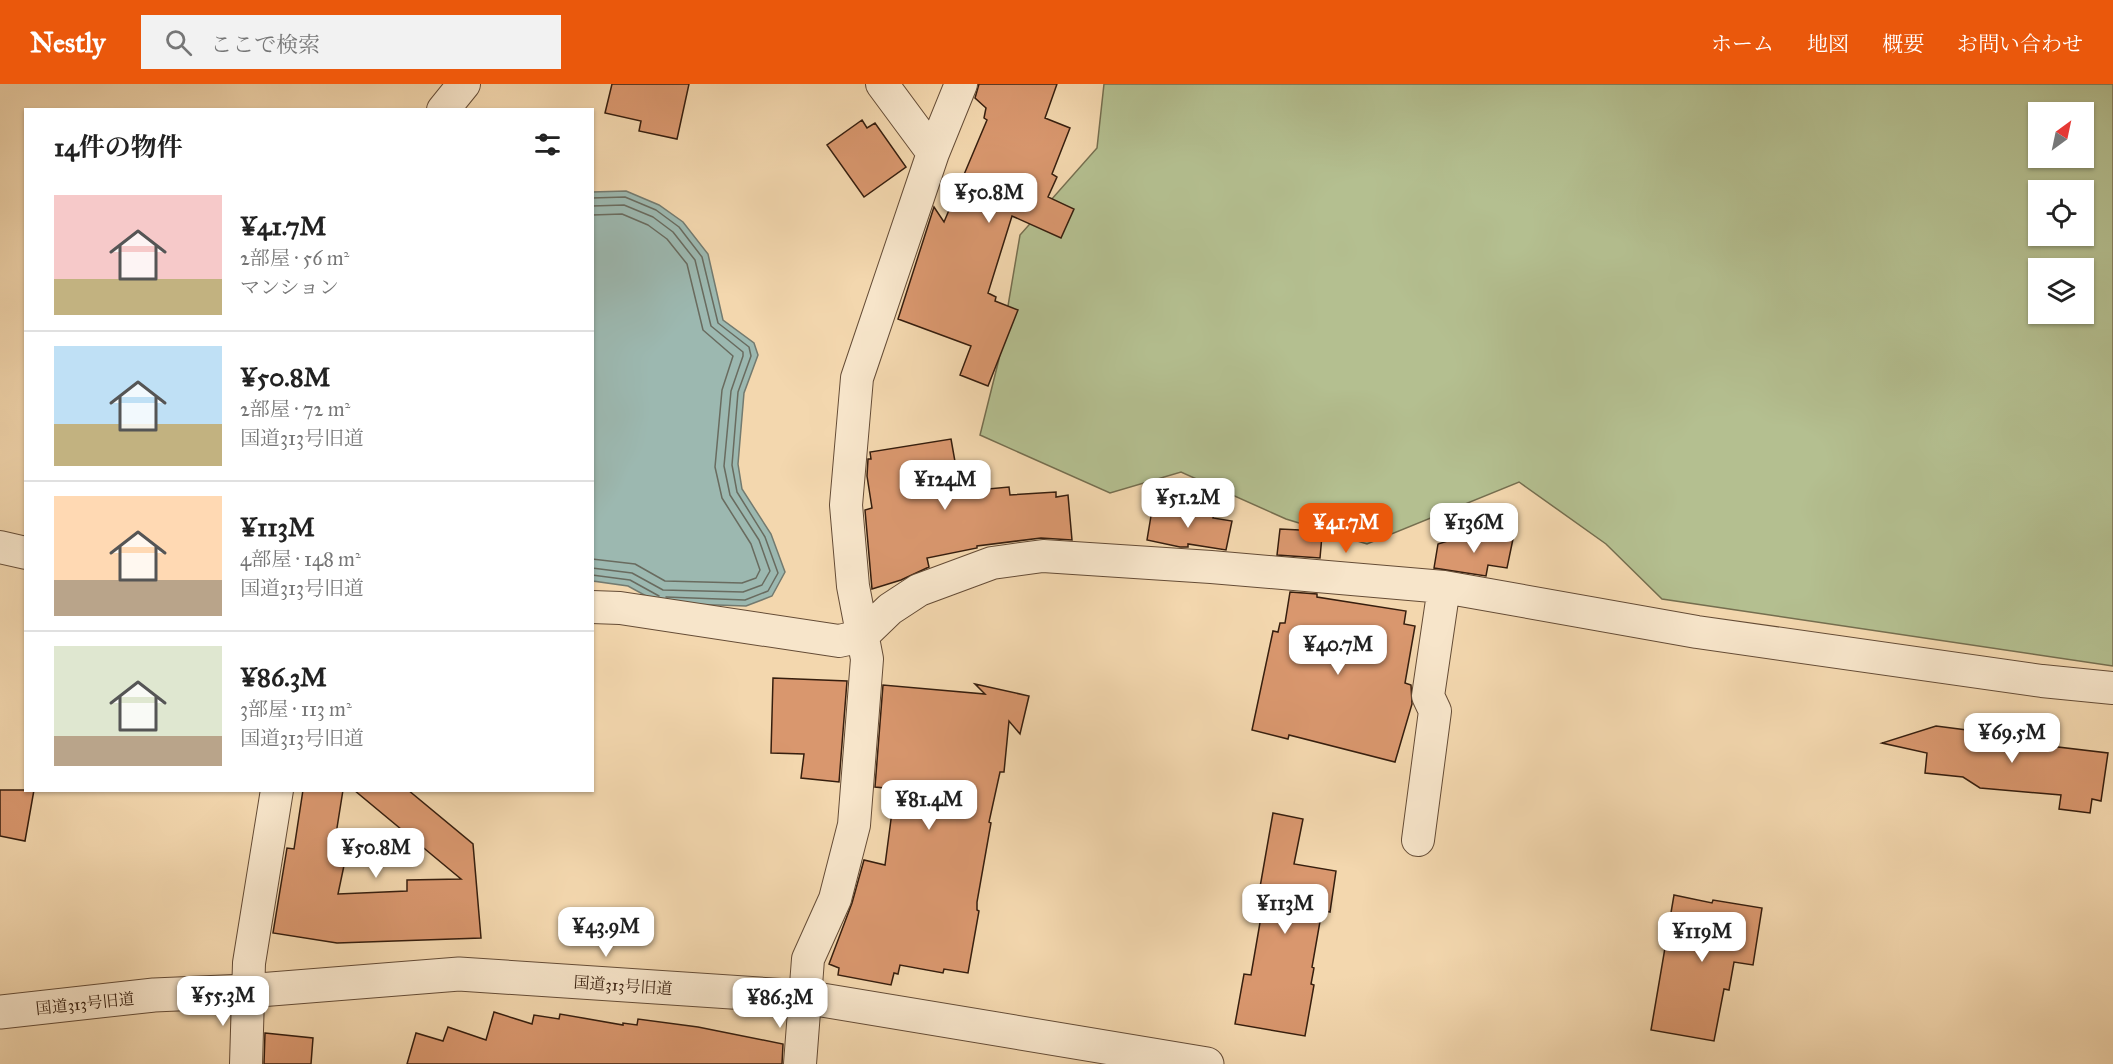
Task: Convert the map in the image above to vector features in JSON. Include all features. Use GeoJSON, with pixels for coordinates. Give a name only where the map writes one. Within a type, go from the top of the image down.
{"type":"FeatureCollection","features":[{"type":"Feature","properties":{"kind":"street"},"geometry":{"type":"LineString","coordinates":[[445,108],[464,84]]}},
{"type":"Feature","properties":{"kind":"street"},"geometry":{"type":"LineString","coordinates":[[882,84],[933,153]]}},
{"type":"Feature","properties":{"kind":"street"},"geometry":{"type":"LineString","coordinates":[[800,1064],[808,959],[835,899],[854,825],[867,659],[853,586],[846,505],[857,378],[933,153],[961,84]]}},
{"type":"Feature","properties":{"kind":"street"},"geometry":{"type":"LineString","coordinates":[[0,547],[24,553]]}},
{"type":"Feature","properties":{"kind":"street"},"geometry":{"type":"LineString","coordinates":[[594,607],[620,608],[839,641],[862,636],[890,609],[919,590],[992,563],[1043,556],[1211,567],[1444,587],[1697,632],[2042,681],[2113,688]]}},
{"type":"Feature","properties":{"kind":"street"},"geometry":{"type":"LineString","coordinates":[[1418,840],[1435,711],[1428,696],[1444,587]]}},
{"type":"Feature","properties":{"kind":"street"},"geometry":{"type":"LineString","coordinates":[[246,1064],[248,1037],[246,991],[249,963],[277,792]]}},
{"type":"Feature","properties":{"kind":"street","name":"国道313号旧道"},"geometry":{"type":"LineString","coordinates":[[0,1012],[154,995],[246,991],[459,974],[804,997],[1207,1064]]}},
{"type":"Feature","properties":{"kind":"green space"},"geometry":{"type":"Polygon","coordinates":[[[1104,84],[2113,84],[2113,666],[1662,599],[1606,544],[1519,482],[1367,544],[1286,519],[1181,472],[1110,493],[980,435],[999,359],[1020,235],[1097,148],[1104,84]]]}},
{"type":"Feature","properties":{"kind":"water"},"geometry":{"type":"Polygon","coordinates":[[[626,191],[659,205],[683,222],[708,254],[723,320],[754,343],[758,355],[744,393],[738,464],[742,489],[771,534],[785,572],[772,596],[746,606],[659,603],[628,586],[594,581],[594,192],[626,191]]]}},
{"type":"Feature","properties":{"kind":"building"},"geometry":{"type":"Polygon","coordinates":[[[612,84],[689,84],[677,139],[639,131],[641,121],[605,113],[612,84]]]}},
{"type":"Feature","properties":{"kind":"building"},"geometry":{"type":"Polygon","coordinates":[[[979,84],[1057,84],[1045,118],[1070,128],[1052,174],[1057,177],[1048,197],[1074,209],[1061,238],[1012,216],[988,293],[996,297],[995,301],[1018,310],[988,386],[960,375],[971,346],[898,319],[934,207],[944,222],[987,120],[984,118],[986,108],[975,98],[979,84]]]}},
{"type":"Feature","properties":{"kind":"building"},"geometry":{"type":"Polygon","coordinates":[[[862,120],[867,128],[875,123],[906,167],[864,197],[827,145],[862,120]]]}},
{"type":"Feature","properties":{"kind":"building"},"geometry":{"type":"Polygon","coordinates":[[[951,439],[957,473],[975,464],[988,489],[1009,487],[1010,495],[1056,492],[1056,497],[1068,495],[1072,540],[1041,538],[977,546],[977,548],[927,558],[929,567],[901,580],[872,589],[865,510],[872,508],[867,476],[868,459],[871,459],[870,452],[951,439]]]}},
{"type":"Feature","properties":{"kind":"building"},"geometry":{"type":"Polygon","coordinates":[[[1157,506],[1214,514],[1213,518],[1232,521],[1226,550],[1188,544],[1188,547],[1180,547],[1147,540],[1152,510],[1156,511],[1157,506]]]}},
{"type":"Feature","properties":{"kind":"building"},"geometry":{"type":"Polygon","coordinates":[[[1303,511],[1324,513],[1320,558],[1277,555],[1280,529],[1300,530],[1303,511]]]}},
{"type":"Feature","properties":{"kind":"building"},"geometry":{"type":"Polygon","coordinates":[[[1476,532],[1513,539],[1507,568],[1488,565],[1486,576],[1434,568],[1438,544],[1476,532]]]}},
{"type":"Feature","properties":{"kind":"building"},"geometry":{"type":"Polygon","coordinates":[[[1290,592],[1317,594],[1317,597],[1406,611],[1404,624],[1415,626],[1405,683],[1411,685],[1412,704],[1395,762],[1289,735],[1288,739],[1252,730],[1273,631],[1278,632],[1280,623],[1285,623],[1290,592]]]}},
{"type":"Feature","properties":{"kind":"building"},"geometry":{"type":"Polygon","coordinates":[[[773,678],[847,681],[839,782],[801,778],[804,754],[771,753],[773,678]]]}},
{"type":"Feature","properties":{"kind":"building"},"geometry":{"type":"Polygon","coordinates":[[[975,684],[1029,696],[1020,734],[1009,721],[1004,772],[1000,772],[989,822],[991,823],[977,902],[979,911],[968,973],[944,969],[943,973],[900,965],[898,974],[894,973],[891,985],[838,975],[839,968],[829,964],[852,903],[864,860],[885,865],[895,789],[875,787],[883,685],[985,694],[975,684]]]}},
{"type":"Feature","properties":{"kind":"building"},"geometry":{"type":"Polygon","coordinates":[[[1936,726],[2021,737],[2021,741],[2033,742],[2033,744],[2108,753],[2101,801],[2092,799],[2090,813],[2059,809],[2061,795],[1980,788],[1963,777],[1925,773],[1927,753],[1882,743],[1936,726]]]}},
{"type":"Feature","properties":{"kind":"building"},"geometry":{"type":"Polygon","coordinates":[[[0,790],[34,792],[25,841],[0,836],[0,790]]]}},
{"type":"Feature","properties":{"kind":"building"},"geometry":{"type":"Polygon","coordinates":[[[303,792],[343,792],[333,853],[346,856],[338,894],[407,891],[407,880],[461,879],[356,792],[410,792],[473,844],[481,938],[337,943],[273,933],[287,848],[294,849],[303,792]]]}},
{"type":"Feature","properties":{"kind":"building"},"geometry":{"type":"Polygon","coordinates":[[[1273,813],[1303,819],[1294,864],[1336,871],[1330,912],[1322,910],[1312,967],[1314,968],[1311,984],[1314,985],[1305,1036],[1235,1024],[1244,974],[1251,975],[1262,911],[1256,910],[1273,813]]]}},
{"type":"Feature","properties":{"kind":"building"},"geometry":{"type":"Polygon","coordinates":[[[1674,895],[1712,903],[1713,900],[1762,908],[1753,965],[1734,962],[1729,990],[1724,989],[1714,1041],[1651,1030],[1674,895]]]}},
{"type":"Feature","properties":{"kind":"building"},"geometry":{"type":"Polygon","coordinates":[[[494,1012],[532,1024],[534,1015],[559,1019],[560,1014],[623,1025],[623,1023],[637,1025],[638,1019],[698,1027],[783,1044],[782,1064],[407,1064],[416,1033],[443,1041],[448,1027],[486,1040],[494,1012]]]}},
{"type":"Feature","properties":{"kind":"building"},"geometry":{"type":"Polygon","coordinates":[[[265,1033],[313,1038],[311,1064],[264,1064],[265,1033]]]}}]}
